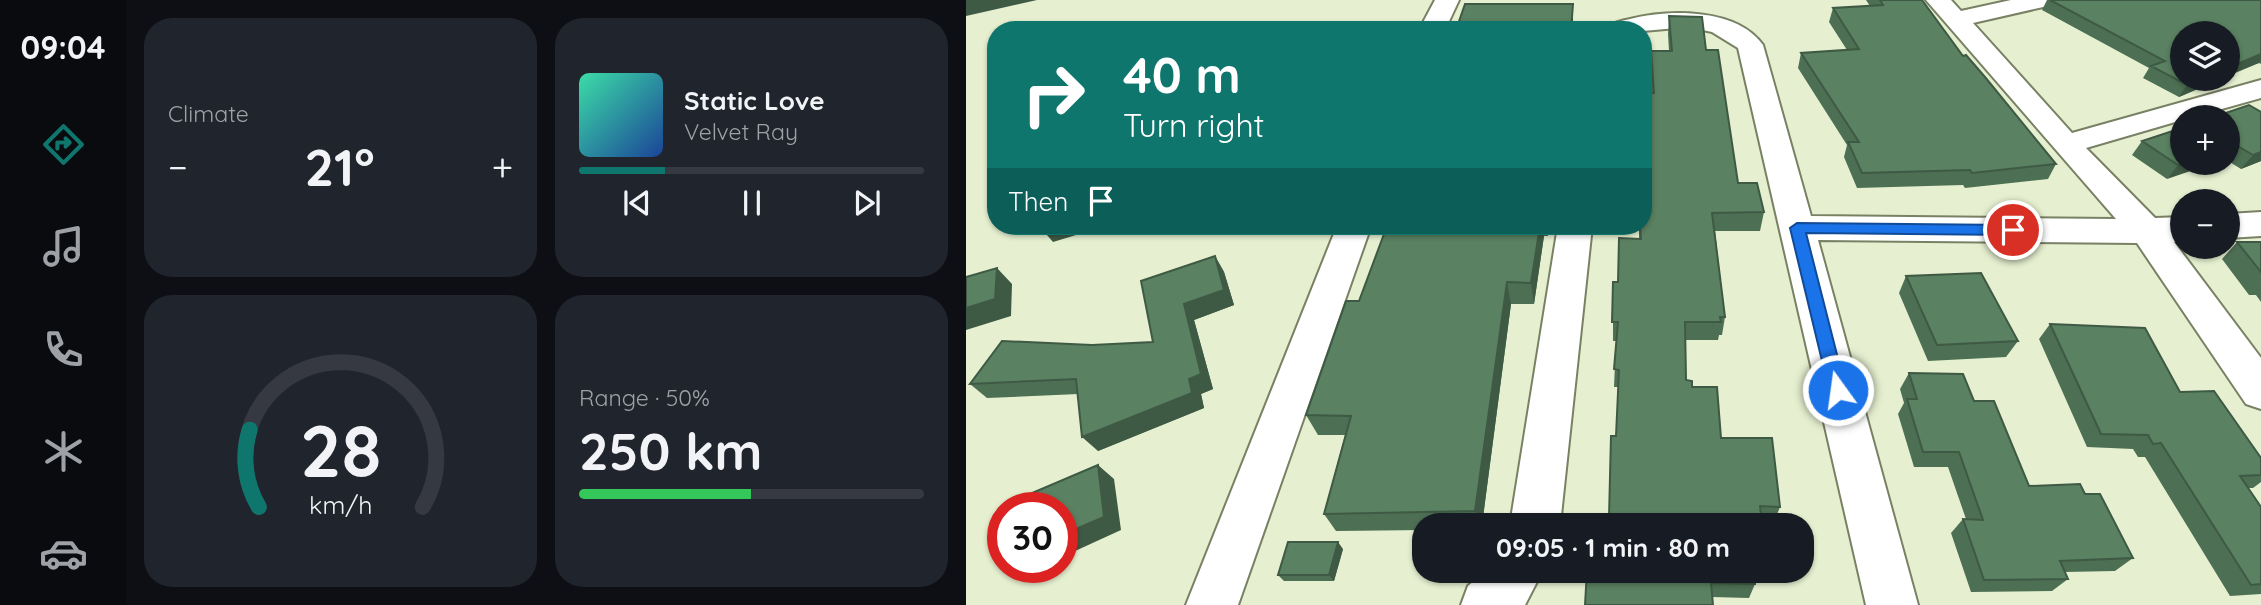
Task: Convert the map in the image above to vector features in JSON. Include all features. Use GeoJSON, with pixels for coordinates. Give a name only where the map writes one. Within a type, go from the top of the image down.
{"type":"FeatureCollection","features":[{"type":"Feature","properties":{"kind":"street"},"geometry":{"type":"LineString","coordinates":[[1436,21],[1447,0]]}},
{"type":"Feature","properties":{"kind":"street"},"geometry":{"type":"LineString","coordinates":[[1947,10],[2043,0]]}},
{"type":"Feature","properties":{"kind":"street"},"geometry":{"type":"LineString","coordinates":[[1947,10],[2065,144],[2165,230],[2261,391]]}},
{"type":"Feature","properties":{"kind":"street"},"geometry":{"type":"LineString","coordinates":[[1652,22],[1701,21],[1738,34],[1750,46],[1892,605]]}},
{"type":"Feature","properties":{"kind":"street"},"geometry":{"type":"LineString","coordinates":[[2065,144],[2261,89]]}},
{"type":"Feature","properties":{"kind":"street"},"geometry":{"type":"LineString","coordinates":[[2240,225],[2261,224]]}},
{"type":"Feature","properties":{"kind":"street"},"geometry":{"type":"LineString","coordinates":[[1797,228],[2165,230]]}},
{"type":"Feature","properties":{"kind":"street"},"geometry":{"type":"LineString","coordinates":[[1212,605],[1351,235]]}},
{"type":"Feature","properties":{"kind":"street"},"geometry":{"type":"LineString","coordinates":[[1537,513],[1574,235]]}},
{"type":"Feature","properties":{"kind":"street"},"geometry":{"type":"LineString","coordinates":[[1487,605],[1501,594],[1509,583]]}},
{"type":"Feature","properties":{"kind":"building"},"geometry":{"type":"Polygon","coordinates":[[[1880,0],[1922,0],[1963,56],[1966,55],[1985,77],[2056,164],[1972,173],[1970,170],[1862,173],[1848,142],[1859,142],[1801,53],[1859,49],[1833,8],[1883,5],[1880,0]]]}},
{"type":"Feature","properties":{"kind":"building"},"geometry":{"type":"Polygon","coordinates":[[[2050,0],[2261,0],[2261,54],[2240,63],[2240,21],[2170,21],[2170,76],[2151,66],[2165,61],[2050,0]]]}},
{"type":"Feature","properties":{"kind":"building"},"geometry":{"type":"Polygon","coordinates":[[[1465,4],[1573,4],[1572,21],[1459,21],[1465,4]]]}},
{"type":"Feature","properties":{"kind":"building"},"geometry":{"type":"Polygon","coordinates":[[[1669,16],[1702,17],[1706,50],[1718,50],[1738,183],[1757,183],[1764,212],[1712,213],[1725,317],[1720,317],[1721,322],[1685,322],[1686,380],[1692,381],[1692,387],[1717,387],[1721,438],[1772,438],[1780,507],[1760,506],[1761,513],[1609,513],[1611,436],[1616,436],[1619,370],[1614,369],[1618,322],[1612,322],[1613,282],[1618,282],[1619,238],[1641,239],[1641,235],[1652,235],[1652,51],[1672,51],[1669,16]]]}},
{"type":"Feature","properties":{"kind":"building"},"geometry":{"type":"Polygon","coordinates":[[[2249,105],[2261,112],[2261,152],[2253,155],[2240,147],[2240,108],[2249,105]]]}},
{"type":"Feature","properties":{"kind":"building"},"geometry":{"type":"Polygon","coordinates":[[[2170,132],[2170,160],[2142,141],[2170,132]]]}},
{"type":"Feature","properties":{"kind":"building"},"geometry":{"type":"Polygon","coordinates":[[[1384,235],[1539,235],[1531,283],[1507,282],[1475,511],[1324,514],[1351,416],[1306,415],[1346,301],[1359,301],[1384,235]]]}},
{"type":"Feature","properties":{"kind":"building"},"geometry":{"type":"Polygon","coordinates":[[[2240,242],[2261,242],[2261,272],[2240,246],[2240,242]]]}},
{"type":"Feature","properties":{"kind":"building"},"geometry":{"type":"Polygon","coordinates":[[[1215,256],[1224,290],[1184,304],[1201,374],[1189,379],[1192,393],[1082,437],[1076,379],[970,384],[1002,341],[1092,345],[1153,342],[1141,281],[1215,256]]]}},
{"type":"Feature","properties":{"kind":"building"},"geometry":{"type":"Polygon","coordinates":[[[997,268],[995,299],[966,308],[966,277],[997,268]]]}},
{"type":"Feature","properties":{"kind":"building"},"geometry":{"type":"Polygon","coordinates":[[[1981,273],[2018,341],[1937,345],[1906,276],[1981,273]]]}},
{"type":"Feature","properties":{"kind":"building"},"geometry":{"type":"Polygon","coordinates":[[[2050,324],[2145,328],[2180,392],[2214,391],[2261,458],[2261,475],[2240,476],[2261,507],[2261,584],[2251,585],[2161,443],[2153,444],[2148,435],[2101,434],[2050,324]]]}},
{"type":"Feature","properties":{"kind":"building"},"geometry":{"type":"Polygon","coordinates":[[[1909,373],[1963,374],[1974,401],[1994,401],[2029,486],[2080,484],[2085,494],[2100,494],[2133,558],[2060,561],[2068,579],[1984,580],[1963,519],[1983,520],[1959,452],[1923,452],[1907,399],[1917,399],[1909,373]]]}},
{"type":"Feature","properties":{"kind":"building"},"geometry":{"type":"Polygon","coordinates":[[[1098,465],[1104,517],[1078,528],[1078,492],[1035,492],[1098,465]]]}},
{"type":"Feature","properties":{"kind":"building"},"geometry":{"type":"Polygon","coordinates":[[[1288,542],[1338,542],[1329,575],[1278,575],[1288,542]]]}},
{"type":"Feature","properties":{"kind":"building"},"geometry":{"type":"Polygon","coordinates":[[[1586,583],[1711,583],[1713,605],[1585,605],[1586,583]]]}},
{"type":"Feature","properties":{"kind":"route"},"geometry":{"type":"LineString","coordinates":[[1838,390],[1797,228],[2013,230]]}}]}
